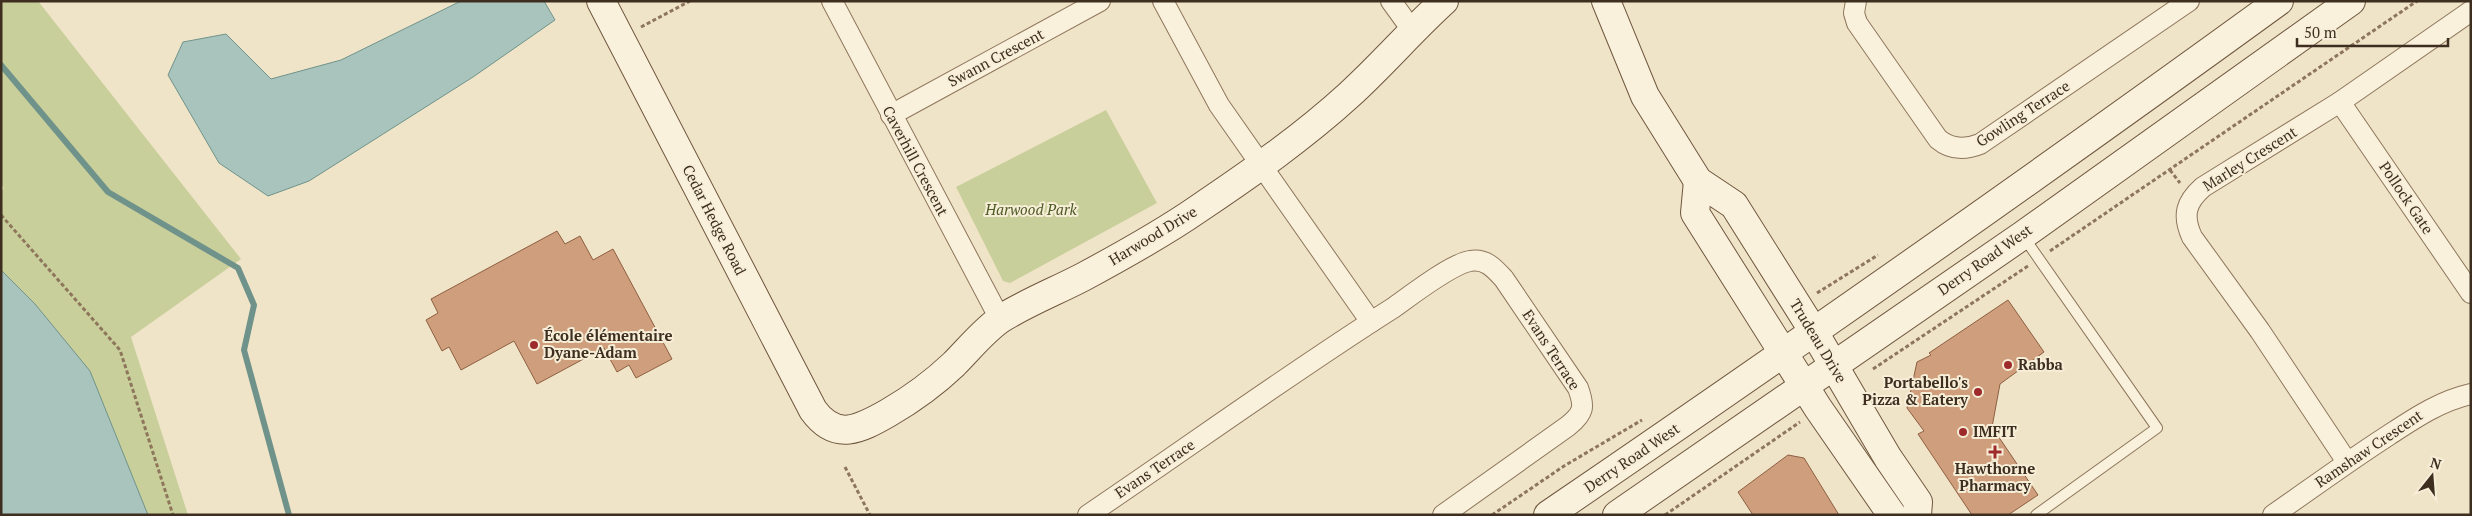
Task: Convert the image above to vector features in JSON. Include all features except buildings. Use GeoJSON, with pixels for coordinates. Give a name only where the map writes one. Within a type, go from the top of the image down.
{"type":"FeatureCollection","features":[{"type":"Feature","properties":{"kind":"street","name":"Cedar Hedge Road"},"geometry":{"type":"LineString","coordinates":[[601,1],[813,410],[823,422],[838,429]]}},
{"type":"Feature","properties":{"kind":"street","name":"Caverhill Crescent"},"geometry":{"type":"LineString","coordinates":[[832,1],[1000,319]]}},
{"type":"Feature","properties":{"kind":"street","name":"Swann Crescent"},"geometry":{"type":"LineString","coordinates":[[891,115],[1100,1]]}},
{"type":"Feature","properties":{"kind":"street"},"geometry":{"type":"LineString","coordinates":[[1163,1],[1219,105],[1371,322]]}},
{"type":"Feature","properties":{"kind":"street"},"geometry":{"type":"LineString","coordinates":[[1391,1],[1412,30]]}},
{"type":"Feature","properties":{"kind":"street","name":"Harwood Drive"},"geometry":{"type":"LineString","coordinates":[[838,429],[860,428],[912,398],[951,366],[1000,319],[1043,294],[1081,278],[1134,250],[1197,210],[1261,165],[1347,97],[1389,59],[1412,30],[1444,1]]}},
{"type":"Feature","properties":{"kind":"street","name":"Trudeau Drive"},"geometry":{"type":"LineString","coordinates":[[1606,1],[1645,96],[1698,181],[1734,205],[1814,332],[1888,458],[1918,502],[1917,515]]}},
{"type":"Feature","properties":{"kind":"street","name":"Gowling Terrace"},"geometry":{"type":"LineString","coordinates":[[1856,1],[1854,13],[1857,23],[1938,139],[1945,145],[1968,149],[1980,144],[2190,1]]}},
{"type":"Feature","properties":{"kind":"street","name":"Derry Road West"},"geometry":{"type":"LineString","coordinates":[[1548,515],[1785,353],[2113,122],[2278,1]]}},
{"type":"Feature","properties":{"kind":"street","name":"Derry Road West"},"geometry":{"type":"LineString","coordinates":[[1617,515],[2023,235],[2351,1]]}},
{"type":"Feature","properties":{"kind":"street","name":"Marley Crescent"},"geometry":{"type":"LineString","coordinates":[[2347,462],[2260,331],[2192,237],[2186,223],[2186,209],[2192,197],[2204,187],[2340,102],[2471,11]]}},
{"type":"Feature","properties":{"kind":"street","name":"Pollock Gate"},"geometry":{"type":"LineString","coordinates":[[2340,102],[2471,293]]}},
{"type":"Feature","properties":{"kind":"street"},"geometry":{"type":"LineString","coordinates":[[1698,181],[1695,212],[1818,408],[1892,515]]}},
{"type":"Feature","properties":{"kind":"street","name":"Evans Terrace"},"geometry":{"type":"LineString","coordinates":[[1088,515],[1371,322],[1453,269],[1468,261],[1481,260],[1495,268],[1504,279],[1578,388],[1582,400],[1582,410],[1579,418],[1574,422],[1443,515]]}},
{"type":"Feature","properties":{"kind":"street","name":"Ramshaw Crescent"},"geometry":{"type":"LineString","coordinates":[[2273,515],[2347,462],[2427,410],[2456,397],[2471,394]]}},
{"type":"Feature","properties":{"kind":"lane"},"geometry":{"type":"LineString","coordinates":[[2023,235],[2157,428],[2036,515]]}},
{"type":"Feature","properties":{"kind":"path"},"geometry":{"type":"LineString","coordinates":[[620,37],[690,1]]}},
{"type":"Feature","properties":{"kind":"path"},"geometry":{"type":"LineString","coordinates":[[1870,370],[2039,259],[2417,1]]}},
{"type":"Feature","properties":{"kind":"path"},"geometry":{"type":"LineString","coordinates":[[1,215],[120,350],[173,515]]}},
{"type":"Feature","properties":{"kind":"path"},"geometry":{"type":"LineString","coordinates":[[1492,515],[1564,466],[1646,417]]}},
{"type":"Feature","properties":{"kind":"path"},"geometry":{"type":"LineString","coordinates":[[1665,515],[1796,425]]}},
{"type":"Feature","properties":{"kind":"path"},"geometry":{"type":"LineString","coordinates":[[845,467],[870,515]]}},
{"type":"Feature","properties":{"kind":"green space"},"geometry":{"type":"Polygon","coordinates":[[[1,1],[38,1],[241,259],[131,337],[188,515],[1,515],[1,191],[4,188],[1,184],[1,1]]]}},
{"type":"Feature","properties":{"kind":"green space","name":"Harwood Park"},"geometry":{"type":"Polygon","coordinates":[[[1106,110],[1157,203],[1010,283],[1003,281],[956,187],[1106,110]]]}},
{"type":"Feature","properties":{"kind":"water"},"geometry":{"type":"Polygon","coordinates":[[[461,1],[544,1],[555,20],[473,77],[309,181],[268,196],[219,163],[168,75],[183,42],[226,34],[271,79],[341,60],[461,1]]]}},
{"type":"Feature","properties":{"kind":"water"},"geometry":{"type":"Polygon","coordinates":[[[1,270],[35,304],[90,371],[148,515],[1,515],[1,270]]]}},
{"type":"Feature","properties":{"kind":"waterway"},"geometry":{"type":"LineString","coordinates":[[1,65],[108,192],[238,268],[254,305],[244,350],[289,515]]}},
{"type":"Feature","properties":{"kind":"place","name":"École élémentaire Dyane-Adam"},"geometry":{"type":"Point","coordinates":[534,345]}},
{"type":"Feature","properties":{"kind":"place","name":"Rabba"},"geometry":{"type":"Point","coordinates":[2008,365]}},
{"type":"Feature","properties":{"kind":"place","name":"Portabello's Pizza & Eatery"},"geometry":{"type":"Point","coordinates":[1978,392]}},
{"type":"Feature","properties":{"kind":"place","name":"IMFIT"},"geometry":{"type":"Point","coordinates":[1963,432]}},
{"type":"Feature","properties":{"kind":"place","name":"Hawthorne Pharmacy"},"geometry":{"type":"Point","coordinates":[1995,452]}}]}
